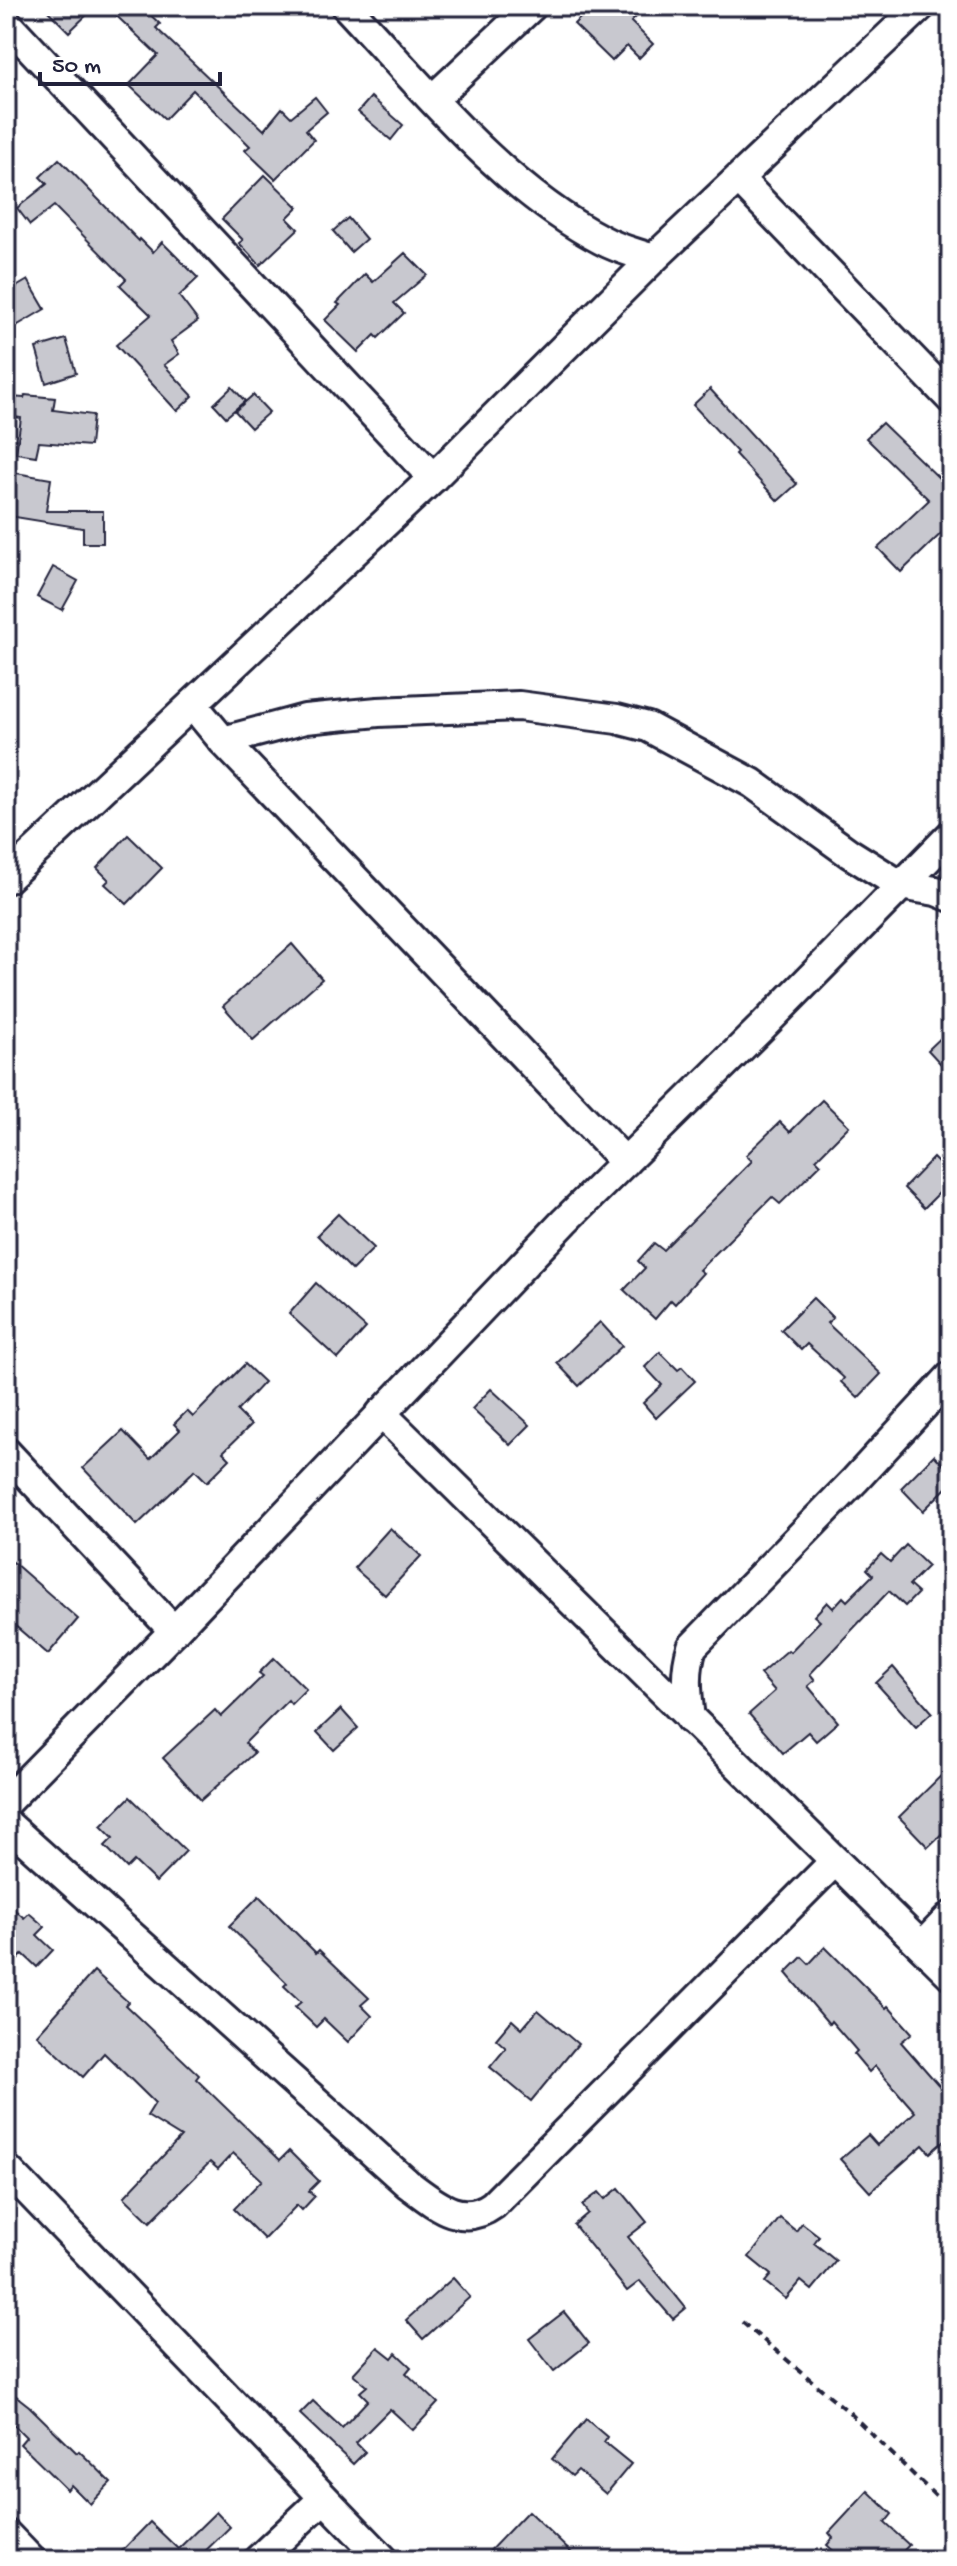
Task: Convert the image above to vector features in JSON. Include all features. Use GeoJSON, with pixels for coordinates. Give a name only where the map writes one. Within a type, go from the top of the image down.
{"type":"FeatureCollection","features":[{"type":"Feature","properties":{"kind":"street"},"geometry":{"type":"LineString","coordinates":[[346,6],[507,176],[557,215],[604,242],[653,259]]}},
{"type":"Feature","properties":{"kind":"street"},"geometry":{"type":"LineString","coordinates":[[433,99],[532,6]]}},
{"type":"Feature","properties":{"kind":"street"},"geometry":{"type":"LineString","coordinates":[[6,879],[433,478],[653,259],[921,6]]}},
{"type":"Feature","properties":{"kind":"street"},"geometry":{"type":"LineString","coordinates":[[6,22],[433,478]]}},
{"type":"Feature","properties":{"kind":"street"},"geometry":{"type":"LineString","coordinates":[[740,180],[951,399]]}},
{"type":"Feature","properties":{"kind":"street"},"geometry":{"type":"LineString","coordinates":[[193,705],[223,741],[625,1162]]}},
{"type":"Feature","properties":{"kind":"street"},"geometry":{"type":"LineString","coordinates":[[223,741],[305,719],[378,712],[519,706],[617,719],[648,727],[752,783],[849,853],[900,885],[936,891],[951,897]]}},
{"type":"Feature","properties":{"kind":"street"},"geometry":{"type":"LineString","coordinates":[[6,1802],[625,1162],[951,835]]}},
{"type":"Feature","properties":{"kind":"street"},"geometry":{"type":"LineString","coordinates":[[690,1719],[686,1687],[687,1664],[692,1647],[855,1480],[951,1376]]}},
{"type":"Feature","properties":{"kind":"street"},"geometry":{"type":"LineString","coordinates":[[381,1413],[951,1975]]}},
{"type":"Feature","properties":{"kind":"street"},"geometry":{"type":"LineString","coordinates":[[6,1452],[174,1631]]}},
{"type":"Feature","properties":{"kind":"street"},"geometry":{"type":"LineString","coordinates":[[6,1823],[408,2184],[446,2209],[468,2216],[481,2214],[493,2205],[835,1861]]}},
{"type":"Feature","properties":{"kind":"street"},"geometry":{"type":"LineString","coordinates":[[922,1946],[951,1916]]}},
{"type":"Feature","properties":{"kind":"street"},"geometry":{"type":"LineString","coordinates":[[6,2168],[384,2560]]}},
{"type":"Feature","properties":{"kind":"street"},"geometry":{"type":"LineString","coordinates":[[258,2560],[323,2499]]}},
{"type":"Feature","properties":{"kind":"street"},"geometry":{"type":"LineString","coordinates":[[6,2534],[31,2560]]}},
{"type":"Feature","properties":{"kind":"path"},"geometry":{"type":"LineString","coordinates":[[742,2322],[850,2413],[951,2511]]}},
{"type":"Feature","properties":{"kind":"building"},"geometry":{"type":"Polygon","coordinates":[[[43,6],[96,6],[69,32],[43,6]]]}},
{"type":"Feature","properties":{"kind":"building"},"geometry":{"type":"Polygon","coordinates":[[[106,6],[141,6],[160,24],[156,28],[264,130],[282,108],[291,117],[315,97],[327,112],[306,130],[314,140],[275,179],[245,150],[250,146],[193,90],[165,119],[129,85],[158,55],[106,6]]]}},
{"type":"Feature","properties":{"kind":"building"},"geometry":{"type":"Polygon","coordinates":[[[592,6],[647,6],[631,22],[653,44],[639,58],[627,46],[612,61],[574,24],[592,6]]]}},
{"type":"Feature","properties":{"kind":"building"},"geometry":{"type":"Polygon","coordinates":[[[371,97],[403,125],[391,140],[358,112],[371,97]]]}},
{"type":"Feature","properties":{"kind":"building"},"geometry":{"type":"Polygon","coordinates":[[[59,159],[139,241],[153,252],[162,242],[198,278],[179,296],[198,321],[171,341],[179,354],[164,365],[193,396],[177,411],[116,345],[151,315],[120,285],[126,279],[54,206],[30,225],[17,208],[47,184],[40,177],[59,159]]]}},
{"type":"Feature","properties":{"kind":"building"},"geometry":{"type":"Polygon","coordinates":[[[265,175],[298,207],[287,218],[298,229],[260,265],[239,243],[243,240],[222,219],[265,175]]]}},
{"type":"Feature","properties":{"kind":"building"},"geometry":{"type":"Polygon","coordinates":[[[348,218],[366,239],[351,252],[333,231],[348,218]]]}},
{"type":"Feature","properties":{"kind":"building"},"geometry":{"type":"Polygon","coordinates":[[[405,253],[427,275],[394,303],[404,313],[358,352],[325,320],[365,274],[373,282],[405,253]]]}},
{"type":"Feature","properties":{"kind":"building"},"geometry":{"type":"Polygon","coordinates":[[[28,280],[45,309],[6,332],[6,293],[28,280]]]}},
{"type":"Feature","properties":{"kind":"building"},"geometry":{"type":"Polygon","coordinates":[[[66,339],[76,373],[46,383],[36,348],[66,339]]]}},
{"type":"Feature","properties":{"kind":"building"},"geometry":{"type":"Polygon","coordinates":[[[232,387],[245,401],[226,417],[214,404],[232,387]]]}},
{"type":"Feature","properties":{"kind":"building"},"geometry":{"type":"Polygon","coordinates":[[[710,389],[797,484],[778,501],[693,405],[710,389]]]}},
{"type":"Feature","properties":{"kind":"building"},"geometry":{"type":"Polygon","coordinates":[[[25,395],[55,398],[53,410],[93,415],[90,446],[39,442],[36,456],[16,453],[21,418],[8,416],[11,397],[24,398],[25,395]]]}},
{"type":"Feature","properties":{"kind":"building"},"geometry":{"type":"Polygon","coordinates":[[[253,395],[269,412],[251,428],[235,411],[253,395]]]}},
{"type":"Feature","properties":{"kind":"building"},"geometry":{"type":"Polygon","coordinates":[[[882,423],[945,484],[951,479],[951,524],[901,572],[878,548],[929,500],[866,438],[882,423]]]}},
{"type":"Feature","properties":{"kind":"building"},"geometry":{"type":"Polygon","coordinates":[[[16,473],[51,479],[46,511],[103,511],[103,543],[83,543],[83,528],[9,516],[16,473]]]}},
{"type":"Feature","properties":{"kind":"building"},"geometry":{"type":"Polygon","coordinates":[[[53,567],[78,581],[62,610],[37,597],[53,567]]]}},
{"type":"Feature","properties":{"kind":"building"},"geometry":{"type":"Polygon","coordinates":[[[128,835],[162,868],[127,904],[105,884],[109,880],[97,868],[128,835]]]}},
{"type":"Feature","properties":{"kind":"building"},"geometry":{"type":"Polygon","coordinates":[[[292,944],[322,979],[253,1040],[223,1006],[292,944]]]}},
{"type":"Feature","properties":{"kind":"building"},"geometry":{"type":"Polygon","coordinates":[[[951,1028],[951,1075],[928,1050],[951,1028]]]}},
{"type":"Feature","properties":{"kind":"building"},"geometry":{"type":"Polygon","coordinates":[[[822,1100],[849,1126],[816,1159],[821,1164],[780,1204],[772,1197],[699,1270],[703,1273],[675,1304],[671,1300],[655,1319],[624,1290],[645,1268],[638,1261],[654,1243],[663,1250],[752,1161],[746,1155],[780,1122],[790,1132],[822,1100]]]}},
{"type":"Feature","properties":{"kind":"building"},"geometry":{"type":"Polygon","coordinates":[[[933,1158],[951,1176],[951,1181],[924,1208],[904,1188],[933,1158]]]}},
{"type":"Feature","properties":{"kind":"building"},"geometry":{"type":"Polygon","coordinates":[[[338,1214],[374,1248],[352,1270],[317,1235],[338,1214]]]}},
{"type":"Feature","properties":{"kind":"building"},"geometry":{"type":"Polygon","coordinates":[[[316,1283],[366,1328],[338,1359],[289,1314],[316,1283]]]}},
{"type":"Feature","properties":{"kind":"building"},"geometry":{"type":"Polygon","coordinates":[[[813,1298],[833,1318],[827,1323],[881,1374],[858,1398],[841,1382],[844,1378],[807,1344],[801,1350],[781,1330],[813,1298]]]}},
{"type":"Feature","properties":{"kind":"building"},"geometry":{"type":"Polygon","coordinates":[[[600,1322],[622,1346],[579,1386],[557,1363],[600,1322]]]}},
{"type":"Feature","properties":{"kind":"building"},"geometry":{"type":"Polygon","coordinates":[[[660,1352],[678,1370],[682,1367],[695,1381],[656,1418],[643,1403],[662,1385],[645,1367],[660,1352]]]}},
{"type":"Feature","properties":{"kind":"building"},"geometry":{"type":"Polygon","coordinates":[[[245,1364],[264,1382],[237,1411],[251,1425],[223,1452],[230,1459],[207,1482],[195,1470],[137,1525],[83,1468],[123,1431],[150,1459],[180,1430],[174,1424],[187,1411],[193,1417],[245,1364]]]}},
{"type":"Feature","properties":{"kind":"building"},"geometry":{"type":"Polygon","coordinates":[[[491,1389],[530,1425],[510,1445],[472,1409],[491,1389]]]}},
{"type":"Feature","properties":{"kind":"building"},"geometry":{"type":"Polygon","coordinates":[[[934,1455],[951,1473],[951,1483],[923,1511],[901,1488],[934,1455]]]}},
{"type":"Feature","properties":{"kind":"building"},"geometry":{"type":"Polygon","coordinates":[[[390,1528],[421,1556],[385,1595],[354,1568],[390,1528]]]}},
{"type":"Feature","properties":{"kind":"building"},"geometry":{"type":"Polygon","coordinates":[[[906,1545],[928,1566],[909,1585],[918,1593],[905,1606],[889,1591],[810,1674],[815,1680],[808,1686],[838,1722],[816,1741],[808,1732],[783,1753],[749,1714],[775,1691],[760,1674],[788,1650],[790,1652],[820,1621],[814,1616],[827,1602],[833,1608],[843,1597],[847,1601],[873,1575],[867,1569],[881,1554],[890,1562],[906,1545]]]}},
{"type":"Feature","properties":{"kind":"building"},"geometry":{"type":"Polygon","coordinates":[[[6,1556],[78,1619],[48,1654],[6,1618],[6,1556]]]}},
{"type":"Feature","properties":{"kind":"building"},"geometry":{"type":"Polygon","coordinates":[[[274,1658],[306,1689],[291,1704],[288,1700],[245,1743],[254,1753],[201,1800],[163,1758],[215,1710],[221,1717],[263,1676],[259,1673],[274,1658]]]}},
{"type":"Feature","properties":{"kind":"building"},"geometry":{"type":"Polygon","coordinates":[[[893,1667],[932,1712],[916,1727],[876,1683],[893,1667]]]}},
{"type":"Feature","properties":{"kind":"building"},"geometry":{"type":"Polygon","coordinates":[[[341,1709],[358,1728],[334,1750],[317,1732],[341,1709]]]}},
{"type":"Feature","properties":{"kind":"building"},"geometry":{"type":"Polygon","coordinates":[[[951,1766],[951,1825],[928,1847],[899,1817],[951,1766]]]}},
{"type":"Feature","properties":{"kind":"building"},"geometry":{"type":"Polygon","coordinates":[[[130,1797],[186,1851],[156,1882],[134,1861],[127,1868],[105,1846],[113,1838],[101,1826],[130,1797]]]}},
{"type":"Feature","properties":{"kind":"building"},"geometry":{"type":"Polygon","coordinates":[[[259,1896],[316,1953],[319,1950],[369,1998],[361,2005],[372,2016],[348,2042],[324,2019],[316,2027],[295,2007],[301,2002],[284,1986],[287,1983],[229,1926],[259,1896]]]}},
{"type":"Feature","properties":{"kind":"building"},"geometry":{"type":"Polygon","coordinates":[[[6,1902],[24,1918],[29,1913],[45,1927],[37,1935],[53,1950],[37,1967],[23,1954],[6,1973],[6,1902]]]}},
{"type":"Feature","properties":{"kind":"building"},"geometry":{"type":"Polygon","coordinates":[[[825,1947],[912,2033],[901,2042],[942,2089],[951,2081],[951,2135],[930,2153],[923,2145],[870,2192],[840,2159],[868,2135],[877,2145],[915,2112],[875,2066],[869,2072],[854,2054],[857,2051],[831,2021],[829,2024],[786,1973],[802,1957],[809,1964],[825,1947]]]}},
{"type":"Feature","properties":{"kind":"building"},"geometry":{"type":"Polygon","coordinates":[[[94,1971],[199,2075],[196,2079],[280,2160],[289,2151],[319,2181],[309,2191],[315,2196],[302,2210],[297,2205],[264,2239],[234,2209],[262,2180],[233,2153],[218,2169],[210,2162],[150,2222],[124,2197],[181,2137],[147,2116],[155,2103],[104,2053],[83,2077],[37,2035],[94,1971]]]}},
{"type":"Feature","properties":{"kind":"building"},"geometry":{"type":"Polygon","coordinates":[[[538,2010],[578,2044],[531,2101],[490,2067],[506,2048],[496,2039],[512,2020],[522,2029],[538,2010]]]}},
{"type":"Feature","properties":{"kind":"building"},"geometry":{"type":"Polygon","coordinates":[[[619,2188],[647,2222],[628,2237],[686,2308],[673,2319],[640,2281],[627,2291],[574,2225],[588,2213],[582,2205],[599,2192],[605,2199],[619,2188]]]}},
{"type":"Feature","properties":{"kind":"building"},"geometry":{"type":"Polygon","coordinates":[[[780,2218],[796,2231],[802,2223],[819,2236],[814,2243],[836,2261],[812,2290],[801,2281],[786,2299],[765,2282],[771,2275],[749,2257],[780,2218]]]}},
{"type":"Feature","properties":{"kind":"building"},"geometry":{"type":"Polygon","coordinates":[[[453,2278],[470,2297],[423,2339],[406,2320],[453,2278]]]}},
{"type":"Feature","properties":{"kind":"building"},"geometry":{"type":"Polygon","coordinates":[[[564,2312],[589,2343],[554,2371],[529,2339],[564,2312]]]}},
{"type":"Feature","properties":{"kind":"building"},"geometry":{"type":"Polygon","coordinates":[[[378,2347],[392,2358],[396,2353],[411,2367],[406,2373],[438,2403],[413,2430],[390,2409],[356,2443],[365,2452],[353,2464],[300,2414],[313,2401],[342,2428],[368,2400],[360,2392],[367,2386],[353,2374],[378,2347]]]}},
{"type":"Feature","properties":{"kind":"building"},"geometry":{"type":"Polygon","coordinates":[[[6,2388],[111,2482],[90,2504],[71,2485],[67,2490],[20,2444],[26,2437],[6,2417],[6,2388]]]}},
{"type":"Feature","properties":{"kind":"building"},"geometry":{"type":"Polygon","coordinates":[[[586,2419],[607,2437],[604,2442],[631,2464],[606,2494],[578,2470],[572,2476],[552,2459],[586,2419]]]}},
{"type":"Feature","properties":{"kind":"building"},"geometry":{"type":"Polygon","coordinates":[[[868,2491],[892,2514],[885,2523],[909,2545],[895,2560],[843,2560],[827,2545],[833,2538],[829,2533],[868,2491]]]}},
{"type":"Feature","properties":{"kind":"building"},"geometry":{"type":"Polygon","coordinates":[[[528,2511],[579,2560],[481,2560],[528,2511]]]}},
{"type":"Feature","properties":{"kind":"building"},"geometry":{"type":"Polygon","coordinates":[[[216,2512],[230,2527],[196,2560],[113,2560],[150,2522],[178,2549],[216,2512]]]}}]}
